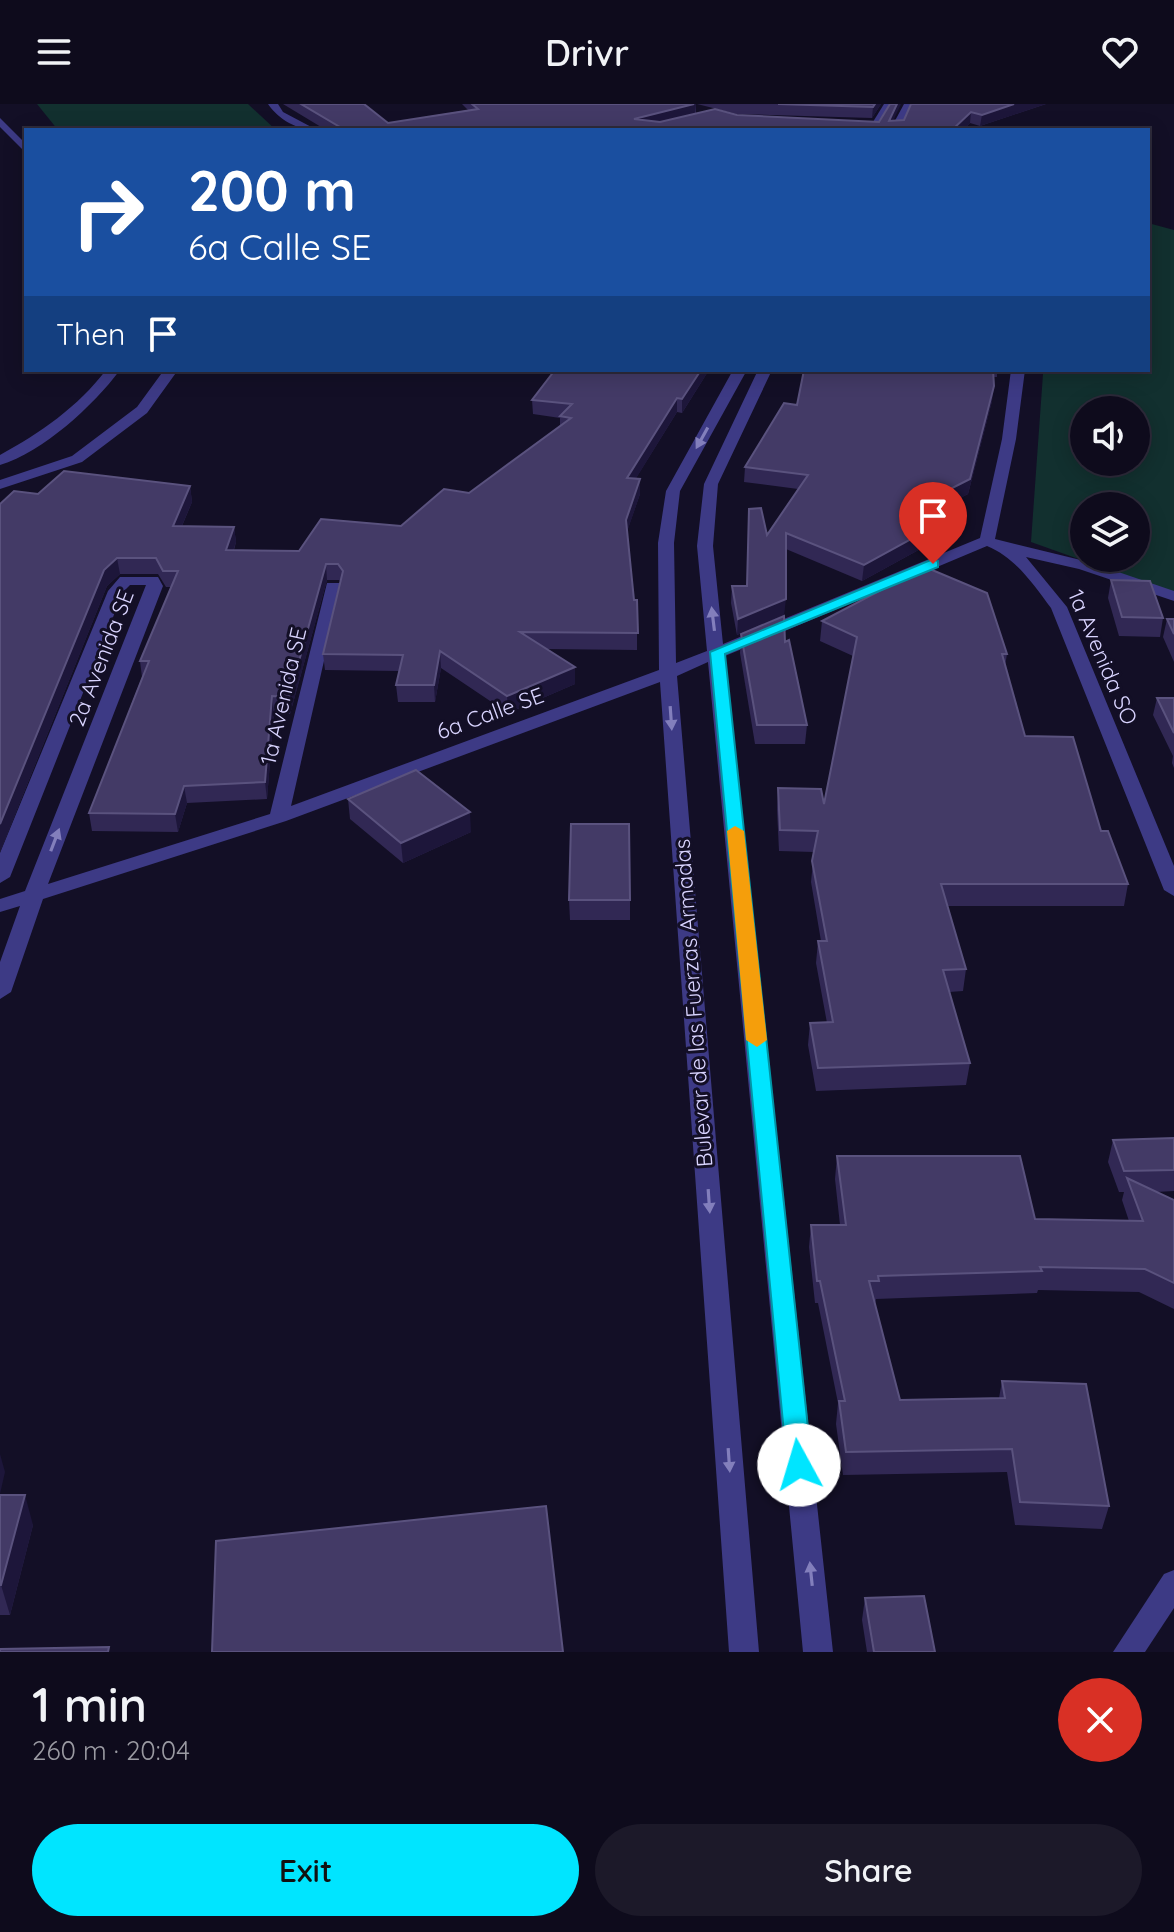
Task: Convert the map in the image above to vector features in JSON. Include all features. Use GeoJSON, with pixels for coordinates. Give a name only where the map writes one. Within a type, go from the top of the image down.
{"type":"FeatureCollection","features":[{"type":"Feature","properties":{"kind":"street"},"geometry":{"type":"LineString","coordinates":[[273,104],[280,114],[308,128]]}},
{"type":"Feature","properties":{"kind":"street"},"geometry":{"type":"LineString","coordinates":[[858,122],[875,127],[889,104]]}},
{"type":"Feature","properties":{"kind":"street"},"geometry":{"type":"LineString","coordinates":[[896,128],[909,104]]}},
{"type":"Feature","properties":{"kind":"street"},"geometry":{"type":"LineString","coordinates":[[0,121],[24,148]]}},
{"type":"Feature","properties":{"kind":"street"},"geometry":{"type":"LineString","coordinates":[[0,461],[64,421],[101,387],[112,372]]}},
{"type":"Feature","properties":{"kind":"street"},"geometry":{"type":"LineString","coordinates":[[0,485],[77,459],[142,410],[170,372]]}},
{"type":"Feature","properties":{"kind":"street","name":"Bulevar de las Fuerzas Armadas"},"geometry":{"type":"LineString","coordinates":[[739,372],[673,491],[666,543],[668,673],[744,1652]]}},
{"type":"Feature","properties":{"kind":"street"},"geometry":{"type":"LineString","coordinates":[[764,372],[711,484],[705,546],[818,1652]]}},
{"type":"Feature","properties":{"kind":"street"},"geometry":{"type":"LineString","coordinates":[[987,541],[1009,439],[1018,372]]}},
{"type":"Feature","properties":{"kind":"street","name":"6a Calle SE"},"geometry":{"type":"LineString","coordinates":[[0,906],[279,817],[668,673],[987,541]]}},
{"type":"Feature","properties":{"kind":"street","name":"1a Avenida SO"},"geometry":{"type":"LineString","coordinates":[[987,541],[1005,548],[1043,583],[1059,607],[1174,890]]}},
{"type":"Feature","properties":{"kind":"street"},"geometry":{"type":"LineString","coordinates":[[1005,548],[1083,565],[1174,596]]}},
{"type":"Feature","properties":{"kind":"street","name":"2a Avenida SE"},"geometry":{"type":"LineString","coordinates":[[0,877],[116,591],[126,580],[152,580],[155,586],[34,895],[0,992]]}},
{"type":"Feature","properties":{"kind":"street","name":"1a Avenida SE"},"geometry":{"type":"LineString","coordinates":[[279,817],[333,586]]}},
{"type":"Feature","properties":{"kind":"street"},"geometry":{"type":"LineString","coordinates":[[1128,1652],[1174,1583]]}},
{"type":"Feature","properties":{"kind":"green space"},"geometry":{"type":"Polygon","coordinates":[[[37,104],[248,104],[274,128],[56,128],[37,104]]]}},
{"type":"Feature","properties":{"kind":"green space"},"geometry":{"type":"Polygon","coordinates":[[[1150,224],[1174,230],[1174,593],[1115,572],[1150,572],[1150,492],[1070,492],[1070,556],[1031,542],[1042,372],[1150,372],[1150,224]]]}},
{"type":"Feature","properties":{"kind":"building"},"geometry":{"type":"Polygon","coordinates":[[[301,104],[364,104],[388,123],[478,109],[472,104],[694,104],[634,119],[660,122],[715,109],[737,115],[879,122],[890,104],[897,104],[889,121],[904,120],[911,104],[1014,104],[982,115],[971,112],[954,128],[342,128],[301,104]]]}},
{"type":"Feature","properties":{"kind":"building"},"geometry":{"type":"Polygon","coordinates":[[[778,104],[875,104],[873,107],[778,104]]]}},
{"type":"Feature","properties":{"kind":"building"},"geometry":{"type":"Polygon","coordinates":[[[553,372],[700,372],[682,399],[677,398],[627,478],[640,479],[626,520],[634,600],[637,600],[638,633],[520,632],[575,667],[507,696],[440,651],[434,685],[396,685],[403,655],[323,654],[343,571],[338,564],[326,564],[289,697],[272,696],[265,782],[184,786],[175,814],[89,813],[149,661],[140,661],[178,571],[163,571],[156,558],[117,558],[104,570],[0,824],[0,504],[14,491],[38,494],[64,471],[190,486],[173,526],[234,527],[226,550],[299,551],[321,519],[401,526],[444,489],[469,493],[571,418],[560,416],[572,404],[532,400],[553,372]]]}},
{"type":"Feature","properties":{"kind":"building"},"geometry":{"type":"Polygon","coordinates":[[[804,372],[993,372],[994,386],[970,479],[905,512],[962,508],[864,565],[786,533],[786,599],[738,619],[732,586],[747,586],[749,509],[761,508],[767,535],[808,475],[745,467],[784,403],[797,405],[804,372]]]}},
{"type":"Feature","properties":{"kind":"building"},"geometry":{"type":"Polygon","coordinates":[[[925,567],[987,593],[1007,654],[1002,654],[1025,736],[1073,737],[1101,831],[1108,831],[1128,884],[941,884],[966,969],[943,970],[970,1063],[818,1068],[810,1023],[833,1022],[818,941],[827,941],[812,861],[818,831],[780,830],[778,788],[821,789],[824,804],[857,637],[822,621],[925,567]]]}},
{"type":"Feature","properties":{"kind":"building"},"geometry":{"type":"Polygon","coordinates":[[[1111,580],[1150,581],[1163,618],[1122,617],[1111,580]]]}},
{"type":"Feature","properties":{"kind":"building"},"geometry":{"type":"Polygon","coordinates":[[[784,616],[785,642],[789,640],[807,725],[757,725],[741,634],[784,616]]]}},
{"type":"Feature","properties":{"kind":"building"},"geometry":{"type":"Polygon","coordinates":[[[1167,619],[1174,619],[1174,634],[1167,619]]]}},
{"type":"Feature","properties":{"kind":"building"},"geometry":{"type":"Polygon","coordinates":[[[1157,698],[1174,698],[1174,733],[1157,698]]]}},
{"type":"Feature","properties":{"kind":"building"},"geometry":{"type":"Polygon","coordinates":[[[416,770],[470,812],[401,843],[348,799],[416,770]]]}},
{"type":"Feature","properties":{"kind":"building"},"geometry":{"type":"Polygon","coordinates":[[[571,824],[629,824],[630,900],[569,900],[571,824]]]}},
{"type":"Feature","properties":{"kind":"building"},"geometry":{"type":"Polygon","coordinates":[[[1174,1138],[1174,1170],[1124,1171],[1113,1140],[1174,1138]]]}},
{"type":"Feature","properties":{"kind":"building"},"geometry":{"type":"Polygon","coordinates":[[[837,1156],[1020,1156],[1035,1219],[1143,1221],[1127,1178],[1174,1200],[1174,1283],[1145,1269],[1040,1267],[1042,1271],[878,1276],[879,1281],[869,1281],[900,1400],[1005,1398],[1002,1381],[1086,1384],[1109,1506],[1020,1502],[1012,1449],[846,1452],[839,1401],[845,1401],[820,1281],[817,1281],[811,1225],[846,1225],[837,1156]]]}},
{"type":"Feature","properties":{"kind":"building"},"geometry":{"type":"Polygon","coordinates":[[[0,1495],[25,1495],[1,1585],[0,1585],[0,1495]]]}},
{"type":"Feature","properties":{"kind":"building"},"geometry":{"type":"Polygon","coordinates":[[[546,1506],[563,1652],[212,1652],[216,1541],[546,1506]]]}},
{"type":"Feature","properties":{"kind":"building"},"geometry":{"type":"Polygon","coordinates":[[[924,1596],[935,1652],[874,1652],[865,1598],[924,1596]]]}},
{"type":"Feature","properties":{"kind":"building"},"geometry":{"type":"Polygon","coordinates":[[[109,1647],[108,1652],[0,1652],[0,1649],[109,1647]]]}},
{"type":"Feature","properties":{"kind":"slow traffic"},"geometry":{"type":"LineString","coordinates":[[735,831],[757,1040]]}},
{"type":"Feature","properties":{"kind":"route"},"geometry":{"type":"LineString","coordinates":[[799,1465],[717,652],[933,564]]}}]}
